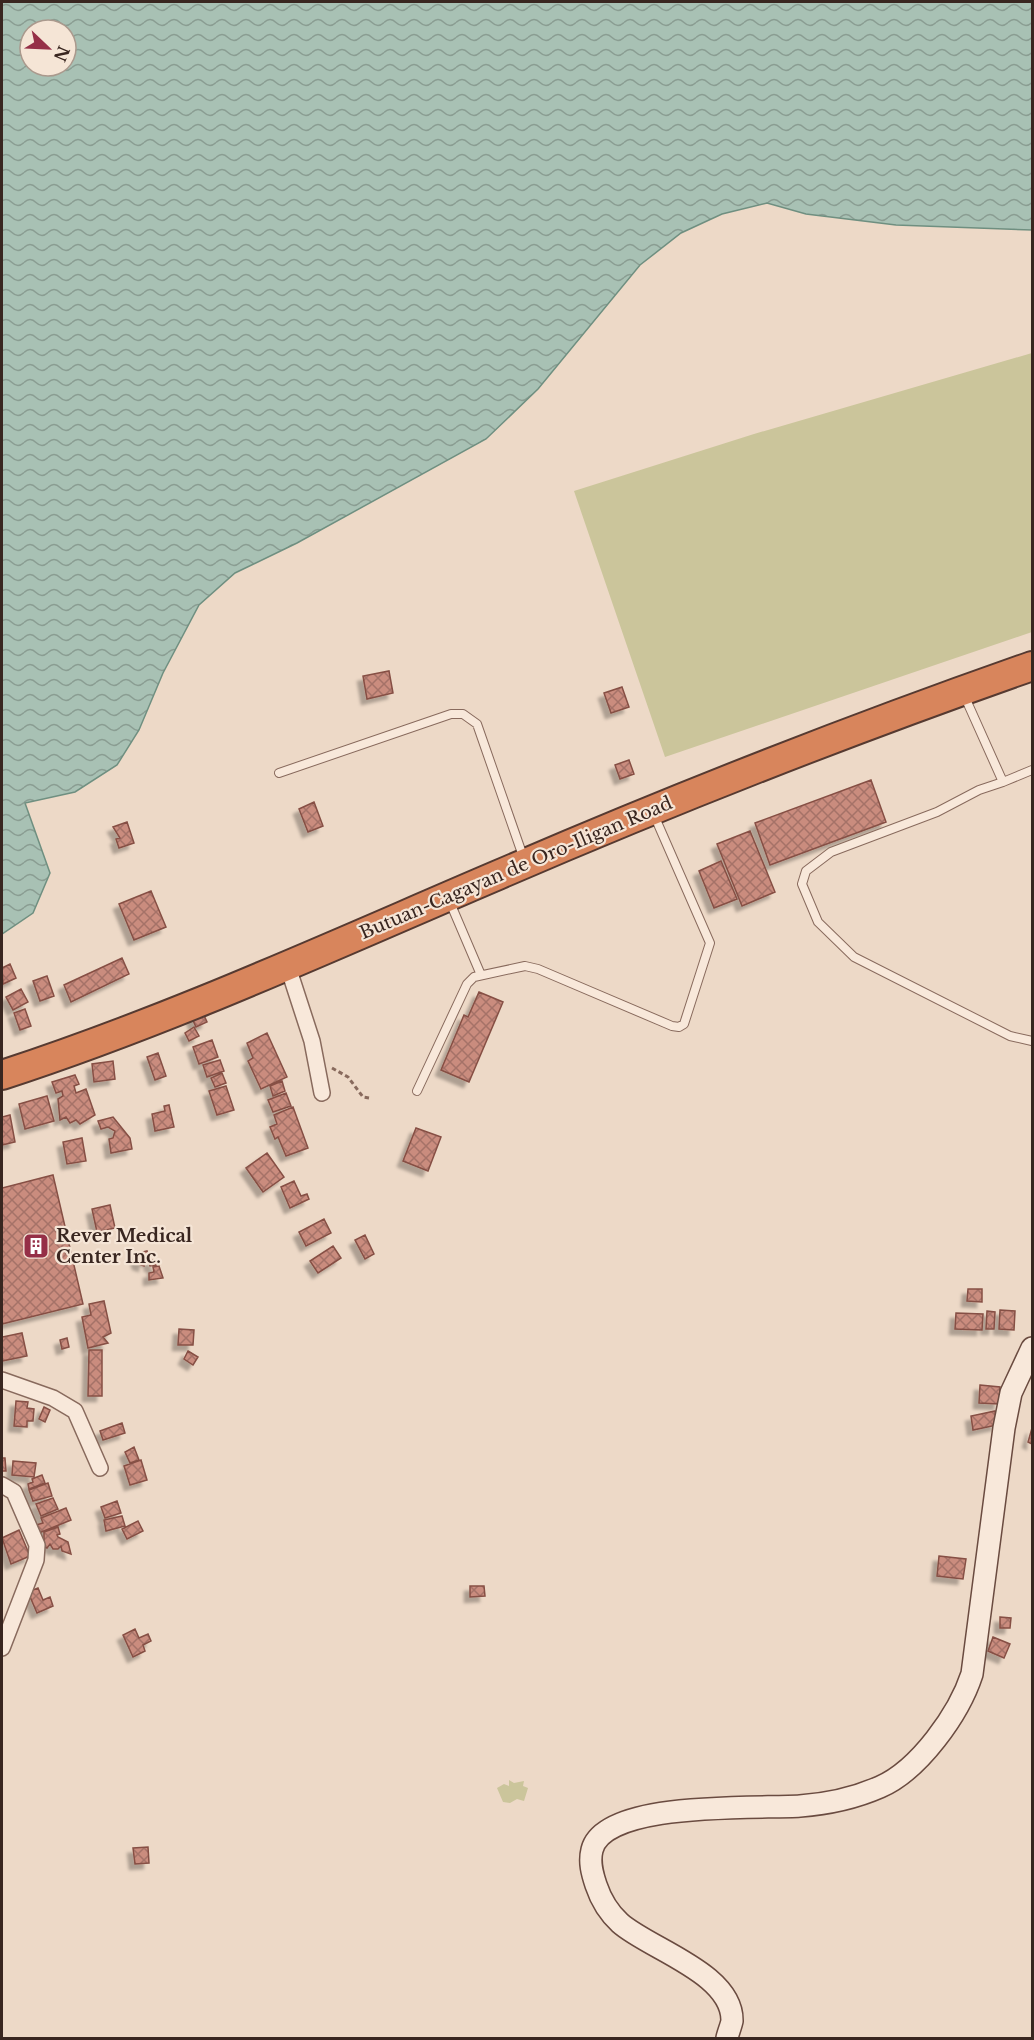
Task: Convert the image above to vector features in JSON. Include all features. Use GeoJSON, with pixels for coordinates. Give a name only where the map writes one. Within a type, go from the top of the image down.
{"type":"FeatureCollection","features":[{"type":"Feature","properties":{"kind":"highway","name":"Butuan-Cagayan de Oro-Iligan Road"},"geometry":{"type":"LineString","coordinates":[[2,1075],[148,1024],[525,863],[862,726],[1032,666]]}},
{"type":"Feature","properties":{"kind":"street"},"geometry":{"type":"LineString","coordinates":[[287,964],[317,1058],[322,1094]]}},
{"type":"Feature","properties":{"kind":"street"},"geometry":{"type":"LineString","coordinates":[[727,2038],[732,2021],[728,2004],[719,1989],[701,1973],[622,1925],[603,1903],[590,1868],[596,1840],[606,1830],[624,1822],[666,1812],[726,1806],[802,1806],[830,1803],[882,1786],[936,1740],[964,1697],[972,1674],[1004,1428],[1011,1393],[1032,1348]]}},
{"type":"Feature","properties":{"kind":"street"},"geometry":{"type":"LineString","coordinates":[[2,1380],[53,1398],[75,1411],[100,1468]]}},
{"type":"Feature","properties":{"kind":"street"},"geometry":{"type":"LineString","coordinates":[[2,1485],[14,1492],[37,1545],[36,1560],[2,1642]]}},
{"type":"Feature","properties":{"kind":"lane"},"geometry":{"type":"LineString","coordinates":[[962,690],[1003,782]]}},
{"type":"Feature","properties":{"kind":"lane"},"geometry":{"type":"LineString","coordinates":[[279,773],[451,714],[463,714],[477,724],[525,863]]}},
{"type":"Feature","properties":{"kind":"lane"},"geometry":{"type":"LineString","coordinates":[[1032,770],[979,790],[936,812],[831,852],[806,871],[802,884],[818,922],[854,957],[1010,1036],[1032,1041]]}},
{"type":"Feature","properties":{"kind":"lane"},"geometry":{"type":"LineString","coordinates":[[417,1091],[467,984],[474,977],[481,975],[519,967],[538,969],[672,1026],[679,1027],[684,1024],[710,943],[653,811]]}},
{"type":"Feature","properties":{"kind":"lane"},"geometry":{"type":"LineString","coordinates":[[447,896],[481,975]]}},
{"type":"Feature","properties":{"kind":"path"},"geometry":{"type":"LineString","coordinates":[[317,1058],[348,1077],[363,1097],[369,1098]]}},
{"type":"Feature","properties":{"kind":"shaded area"},"geometry":{"type":"Polygon","coordinates":[[[1032,353],[1032,632],[665,757],[574,491],[754,434],[1032,353]]]}},
{"type":"Feature","properties":{"kind":"shaded area"},"geometry":{"type":"Polygon","coordinates":[[[509,1780],[514,1783],[524,1781],[523,1786],[528,1788],[524,1801],[517,1799],[510,1803],[503,1802],[497,1788],[504,1784],[509,1786],[509,1780]]]}},
{"type":"Feature","properties":{"kind":"water"},"geometry":{"type":"Polygon","coordinates":[[[2,2],[1032,2],[1032,230],[896,225],[806,214],[767,203],[722,214],[681,233],[640,265],[538,389],[486,439],[297,543],[235,573],[199,605],[163,673],[139,730],[117,765],[75,792],[25,803],[50,873],[33,913],[2,934],[2,2]]]}},
{"type":"Feature","properties":{"kind":"building"},"geometry":{"type":"Polygon","coordinates":[[[389,671],[393,693],[367,699],[363,676],[389,671]]]}},
{"type":"Feature","properties":{"kind":"building"},"geometry":{"type":"Polygon","coordinates":[[[622,687],[629,707],[611,713],[604,693],[622,687]]]}},
{"type":"Feature","properties":{"kind":"building"},"geometry":{"type":"Polygon","coordinates":[[[629,760],[634,774],[620,779],[615,765],[629,760]]]}},
{"type":"Feature","properties":{"kind":"building"},"geometry":{"type":"Polygon","coordinates":[[[871,780],[886,822],[770,865],[755,823],[871,780]]]}},
{"type":"Feature","properties":{"kind":"building"},"geometry":{"type":"Polygon","coordinates":[[[314,802],[323,826],[308,832],[299,809],[314,802]]]}},
{"type":"Feature","properties":{"kind":"building"},"geometry":{"type":"Polygon","coordinates":[[[127,822],[134,843],[119,848],[116,839],[120,838],[113,827],[127,822]]]}},
{"type":"Feature","properties":{"kind":"building"},"geometry":{"type":"Polygon","coordinates":[[[750,831],[775,892],[742,906],[717,844],[750,831]]]}},
{"type":"Feature","properties":{"kind":"building"},"geometry":{"type":"Polygon","coordinates":[[[721,861],[737,899],[714,908],[699,871],[721,861]]]}},
{"type":"Feature","properties":{"kind":"building"},"geometry":{"type":"Polygon","coordinates":[[[151,891],[166,927],[134,940],[119,904],[151,891]]]}},
{"type":"Feature","properties":{"kind":"building"},"geometry":{"type":"Polygon","coordinates":[[[122,958],[129,974],[71,1002],[64,985],[122,958]]]}},
{"type":"Feature","properties":{"kind":"building"},"geometry":{"type":"Polygon","coordinates":[[[10,964],[16,978],[3,984],[2,968],[10,964]]]}},
{"type":"Feature","properties":{"kind":"building"},"geometry":{"type":"Polygon","coordinates":[[[47,976],[54,996],[40,1001],[33,981],[47,976]]]}},
{"type":"Feature","properties":{"kind":"building"},"geometry":{"type":"Polygon","coordinates":[[[21,989],[28,1002],[13,1010],[6,997],[21,989]]]}},
{"type":"Feature","properties":{"kind":"building"},"geometry":{"type":"Polygon","coordinates":[[[479,992],[503,1002],[469,1082],[441,1070],[464,1015],[468,1017],[479,992]]]}},
{"type":"Feature","properties":{"kind":"building"},"geometry":{"type":"Polygon","coordinates":[[[25,1009],[31,1026],[20,1030],[14,1013],[25,1009]]]}},
{"type":"Feature","properties":{"kind":"building"},"geometry":{"type":"Polygon","coordinates":[[[202,1011],[207,1022],[196,1027],[191,1016],[202,1011]]]}},
{"type":"Feature","properties":{"kind":"building"},"geometry":{"type":"Polygon","coordinates":[[[194,1027],[199,1036],[189,1041],[185,1033],[194,1027]]]}},
{"type":"Feature","properties":{"kind":"building"},"geometry":{"type":"Polygon","coordinates":[[[267,1033],[287,1077],[261,1089],[248,1061],[253,1058],[247,1043],[267,1033]]]}},
{"type":"Feature","properties":{"kind":"building"},"geometry":{"type":"Polygon","coordinates":[[[212,1040],[218,1057],[199,1064],[193,1047],[212,1040]]]}},
{"type":"Feature","properties":{"kind":"building"},"geometry":{"type":"Polygon","coordinates":[[[158,1053],[166,1076],[155,1080],[147,1057],[158,1053]]]}},
{"type":"Feature","properties":{"kind":"building"},"geometry":{"type":"Polygon","coordinates":[[[220,1060],[224,1071],[207,1077],[203,1065],[220,1060]]]}},
{"type":"Feature","properties":{"kind":"building"},"geometry":{"type":"Polygon","coordinates":[[[113,1061],[115,1079],[94,1082],[92,1064],[113,1061]]]}},
{"type":"Feature","properties":{"kind":"building"},"geometry":{"type":"Polygon","coordinates":[[[222,1073],[226,1083],[215,1087],[211,1078],[222,1073]]]}},
{"type":"Feature","properties":{"kind":"building"},"geometry":{"type":"Polygon","coordinates":[[[75,1075],[79,1084],[74,1086],[76,1093],[86,1089],[95,1115],[80,1124],[76,1120],[70,1123],[66,1117],[60,1120],[58,1099],[63,1096],[62,1091],[56,1093],[52,1082],[75,1075]]]}},
{"type":"Feature","properties":{"kind":"building"},"geometry":{"type":"Polygon","coordinates":[[[282,1081],[285,1091],[273,1096],[270,1086],[282,1081]]]}},
{"type":"Feature","properties":{"kind":"building"},"geometry":{"type":"Polygon","coordinates":[[[226,1086],[234,1110],[217,1115],[209,1091],[226,1086]]]}},
{"type":"Feature","properties":{"kind":"building"},"geometry":{"type":"Polygon","coordinates":[[[286,1093],[291,1106],[273,1112],[268,1100],[286,1093]]]}},
{"type":"Feature","properties":{"kind":"building"},"geometry":{"type":"Polygon","coordinates":[[[47,1096],[54,1121],[25,1129],[19,1104],[47,1096]]]}},
{"type":"Feature","properties":{"kind":"building"},"geometry":{"type":"Polygon","coordinates":[[[169,1105],[174,1127],[155,1131],[152,1114],[165,1111],[164,1106],[169,1105]]]}},
{"type":"Feature","properties":{"kind":"building"},"geometry":{"type":"Polygon","coordinates":[[[293,1107],[308,1148],[286,1156],[278,1137],[275,1139],[270,1127],[277,1124],[274,1115],[293,1107]]]}},
{"type":"Feature","properties":{"kind":"building"},"geometry":{"type":"Polygon","coordinates":[[[10,1115],[15,1142],[2,1145],[2,1117],[10,1115]]]}},
{"type":"Feature","properties":{"kind":"building"},"geometry":{"type":"Polygon","coordinates":[[[113,1117],[130,1138],[132,1149],[111,1153],[109,1139],[113,1138],[115,1131],[108,1127],[101,1129],[98,1121],[113,1117]]]}},
{"type":"Feature","properties":{"kind":"building"},"geometry":{"type":"Polygon","coordinates":[[[416,1128],[441,1137],[428,1171],[403,1161],[416,1128]]]}},
{"type":"Feature","properties":{"kind":"building"},"geometry":{"type":"Polygon","coordinates":[[[82,1138],[86,1161],[67,1164],[63,1142],[82,1138]]]}},
{"type":"Feature","properties":{"kind":"building"},"geometry":{"type":"Polygon","coordinates":[[[267,1153],[284,1177],[263,1192],[246,1168],[267,1153]]]}},
{"type":"Feature","properties":{"kind":"building","name":"Rever Medical Center Inc."},"geometry":{"type":"Polygon","coordinates":[[[53,1175],[83,1304],[2,1324],[2,1188],[53,1175]]]}},
{"type":"Feature","properties":{"kind":"building"},"geometry":{"type":"Polygon","coordinates":[[[294,1181],[301,1196],[307,1194],[309,1199],[290,1208],[281,1187],[294,1181]]]}},
{"type":"Feature","properties":{"kind":"building"},"geometry":{"type":"Polygon","coordinates":[[[110,1205],[115,1228],[97,1232],[92,1209],[110,1205]]]}},
{"type":"Feature","properties":{"kind":"building"},"geometry":{"type":"Polygon","coordinates":[[[324,1219],[331,1233],[306,1246],[299,1232],[324,1219]]]}},
{"type":"Feature","properties":{"kind":"building"},"geometry":{"type":"Polygon","coordinates":[[[365,1235],[374,1254],[365,1259],[355,1240],[365,1235]]]}},
{"type":"Feature","properties":{"kind":"building"},"geometry":{"type":"Polygon","coordinates":[[[333,1246],[341,1258],[318,1273],[310,1261],[333,1246]]]}},
{"type":"Feature","properties":{"kind":"building"},"geometry":{"type":"Polygon","coordinates":[[[147,1251],[149,1259],[156,1261],[156,1265],[150,1266],[149,1260],[144,1261],[144,1266],[138,1264],[135,1254],[147,1251]]]}},
{"type":"Feature","properties":{"kind":"building"},"geometry":{"type":"Polygon","coordinates":[[[159,1266],[163,1278],[149,1280],[149,1273],[154,1272],[153,1267],[159,1266]]]}},
{"type":"Feature","properties":{"kind":"building"},"geometry":{"type":"Polygon","coordinates":[[[968,1289],[982,1289],[982,1302],[967,1301],[968,1289]]]}},
{"type":"Feature","properties":{"kind":"building"},"geometry":{"type":"Polygon","coordinates":[[[104,1301],[111,1333],[103,1337],[108,1343],[88,1348],[82,1317],[91,1315],[89,1304],[104,1301]]]}},
{"type":"Feature","properties":{"kind":"building"},"geometry":{"type":"Polygon","coordinates":[[[1000,1310],[1015,1311],[1014,1330],[999,1329],[1000,1310]]]}},
{"type":"Feature","properties":{"kind":"building"},"geometry":{"type":"Polygon","coordinates":[[[987,1311],[995,1312],[994,1329],[986,1329],[987,1311]]]}},
{"type":"Feature","properties":{"kind":"building"},"geometry":{"type":"Polygon","coordinates":[[[956,1313],[983,1314],[982,1330],[955,1329],[956,1313]]]}},
{"type":"Feature","properties":{"kind":"building"},"geometry":{"type":"Polygon","coordinates":[[[179,1329],[194,1330],[193,1345],[178,1345],[179,1329]]]}},
{"type":"Feature","properties":{"kind":"building"},"geometry":{"type":"Polygon","coordinates":[[[22,1333],[27,1356],[2,1361],[2,1337],[22,1333]]]}},
{"type":"Feature","properties":{"kind":"building"},"geometry":{"type":"Polygon","coordinates":[[[67,1338],[69,1347],[62,1349],[60,1340],[67,1338]]]}},
{"type":"Feature","properties":{"kind":"building"},"geometry":{"type":"Polygon","coordinates":[[[89,1350],[102,1350],[102,1396],[88,1396],[89,1350]]]}},
{"type":"Feature","properties":{"kind":"building"},"geometry":{"type":"Polygon","coordinates":[[[188,1351],[198,1357],[193,1365],[184,1359],[188,1351]]]}},
{"type":"Feature","properties":{"kind":"building"},"geometry":{"type":"Polygon","coordinates":[[[980,1385],[1000,1387],[999,1404],[979,1403],[980,1385]]]}},
{"type":"Feature","properties":{"kind":"building"},"geometry":{"type":"Polygon","coordinates":[[[16,1401],[28,1402],[27,1408],[34,1409],[33,1421],[27,1421],[27,1427],[14,1426],[16,1401]]]}},
{"type":"Feature","properties":{"kind":"building"},"geometry":{"type":"Polygon","coordinates":[[[44,1407],[50,1410],[45,1422],[39,1419],[44,1407]]]}},
{"type":"Feature","properties":{"kind":"building"},"geometry":{"type":"Polygon","coordinates":[[[995,1411],[997,1425],[973,1430],[971,1416],[995,1411]]]}},
{"type":"Feature","properties":{"kind":"building"},"geometry":{"type":"Polygon","coordinates":[[[122,1423],[125,1433],[103,1440],[100,1431],[122,1423]]]}},
{"type":"Feature","properties":{"kind":"building"},"geometry":{"type":"Polygon","coordinates":[[[1032,1428],[1032,1444],[1028,1442],[1032,1428]]]}},
{"type":"Feature","properties":{"kind":"building"},"geometry":{"type":"Polygon","coordinates":[[[134,1447],[139,1460],[130,1463],[125,1452],[134,1447]]]}},
{"type":"Feature","properties":{"kind":"building"},"geometry":{"type":"Polygon","coordinates":[[[2,1458],[5,1458],[6,1471],[2,1471],[2,1458]]]}},
{"type":"Feature","properties":{"kind":"building"},"geometry":{"type":"Polygon","coordinates":[[[141,1460],[147,1480],[130,1485],[124,1466],[141,1460]]]}},
{"type":"Feature","properties":{"kind":"building"},"geometry":{"type":"Polygon","coordinates":[[[13,1461],[36,1463],[34,1477],[12,1475],[13,1461]]]}},
{"type":"Feature","properties":{"kind":"building"},"geometry":{"type":"Polygon","coordinates":[[[42,1475],[45,1483],[29,1489],[28,1484],[33,1482],[32,1479],[42,1475]]]}},
{"type":"Feature","properties":{"kind":"building"},"geometry":{"type":"Polygon","coordinates":[[[48,1483],[52,1496],[33,1501],[29,1490],[48,1483]]]}},
{"type":"Feature","properties":{"kind":"building"},"geometry":{"type":"Polygon","coordinates":[[[53,1498],[58,1509],[41,1516],[36,1504],[53,1498]]]}},
{"type":"Feature","properties":{"kind":"building"},"geometry":{"type":"Polygon","coordinates":[[[117,1501],[121,1513],[105,1518],[101,1507],[117,1501]]]}},
{"type":"Feature","properties":{"kind":"building"},"geometry":{"type":"Polygon","coordinates":[[[66,1508],[71,1520],[39,1533],[36,1525],[43,1523],[41,1518],[66,1508]]]}},
{"type":"Feature","properties":{"kind":"building"},"geometry":{"type":"Polygon","coordinates":[[[122,1516],[125,1526],[106,1531],[104,1520],[122,1516]]]}},
{"type":"Feature","properties":{"kind":"building"},"geometry":{"type":"Polygon","coordinates":[[[138,1521],[143,1531],[127,1539],[122,1529],[138,1521]]]}},
{"type":"Feature","properties":{"kind":"building"},"geometry":{"type":"Polygon","coordinates":[[[58,1527],[60,1534],[57,1535],[68,1542],[71,1554],[62,1551],[61,1546],[58,1549],[53,1549],[50,1544],[47,1548],[44,1547],[44,1532],[58,1527]]]}},
{"type":"Feature","properties":{"kind":"building"},"geometry":{"type":"Polygon","coordinates":[[[19,1530],[30,1556],[11,1564],[2,1538],[19,1530]]]}},
{"type":"Feature","properties":{"kind":"building"},"geometry":{"type":"Polygon","coordinates":[[[939,1556],[966,1559],[963,1579],[937,1576],[939,1556]]]}},
{"type":"Feature","properties":{"kind":"building"},"geometry":{"type":"Polygon","coordinates":[[[470,1586],[484,1586],[485,1596],[470,1597],[470,1586]]]}},
{"type":"Feature","properties":{"kind":"building"},"geometry":{"type":"Polygon","coordinates":[[[38,1588],[43,1600],[50,1597],[53,1606],[37,1613],[28,1592],[38,1588]]]}},
{"type":"Feature","properties":{"kind":"building"},"geometry":{"type":"Polygon","coordinates":[[[1000,1617],[1011,1618],[1010,1628],[1000,1628],[1000,1617]]]}},
{"type":"Feature","properties":{"kind":"building"},"geometry":{"type":"Polygon","coordinates":[[[135,1629],[139,1638],[148,1634],[151,1641],[143,1645],[145,1651],[133,1657],[123,1635],[135,1629]]]}},
{"type":"Feature","properties":{"kind":"building"},"geometry":{"type":"Polygon","coordinates":[[[993,1637],[1010,1644],[1004,1658],[988,1651],[993,1637]]]}},
{"type":"Feature","properties":{"kind":"building"},"geometry":{"type":"Polygon","coordinates":[[[148,1847],[149,1863],[135,1864],[133,1848],[148,1847]]]}},
{"type":"Feature","properties":{"kind":"place","name":"Rever Medical Center Inc."},"geometry":{"type":"Point","coordinates":[36,1246]}}]}
